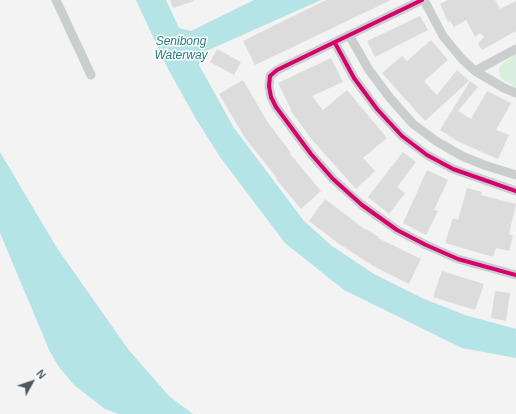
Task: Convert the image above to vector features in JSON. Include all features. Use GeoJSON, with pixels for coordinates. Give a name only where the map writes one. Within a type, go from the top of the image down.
{"type":"FeatureCollection","features":[{"type":"Feature","properties":{"kind":"street"},"geometry":{"type":"LineString","coordinates":[[56,0],[92,75]]}},
{"type":"Feature","properties":{"kind":"street"},"geometry":{"type":"LineString","coordinates":[[516,93],[504,88],[475,71],[462,59],[443,36],[423,0],[277,70],[270,76],[269,86],[271,97],[274,102],[311,154],[334,179],[362,205],[396,230],[426,245],[458,259],[516,275]]}},
{"type":"Feature","properties":{"kind":"street"},"geometry":{"type":"LineString","coordinates":[[350,35],[368,70],[413,124],[436,141],[462,156],[516,175]]}},
{"type":"Feature","properties":{"kind":"street"},"geometry":{"type":"LineString","coordinates":[[335,43],[354,78],[377,109],[402,136],[427,155],[453,169],[516,191]]}},
{"type":"Feature","properties":{"kind":"street"},"geometry":{"type":"LineString","coordinates":[[475,71],[516,49]]}},
{"type":"Feature","properties":{"kind":"green space"},"geometry":{"type":"Polygon","coordinates":[[[516,54],[516,88],[502,79],[499,74],[499,68],[503,63],[516,54]]]}},
{"type":"Feature","properties":{"kind":"water","name":"Senibong Waterway"},"geometry":{"type":"Polygon","coordinates":[[[136,0],[166,0],[179,28],[191,31],[254,0],[321,0],[202,53],[199,58],[199,65],[234,128],[304,221],[332,246],[374,274],[422,298],[465,315],[516,329],[516,358],[462,348],[344,290],[285,243],[220,157],[196,119],[168,69],[136,0]]]}},
{"type":"Feature","properties":{"kind":"water"},"geometry":{"type":"Polygon","coordinates":[[[0,152],[57,248],[128,349],[169,396],[193,414],[119,414],[105,409],[74,385],[59,367],[50,352],[0,233],[0,152]]]}},
{"type":"Feature","properties":{"kind":"building"},"geometry":{"type":"Polygon","coordinates":[[[170,0],[194,0],[194,1],[173,8],[170,0]]]}},
{"type":"Feature","properties":{"kind":"building"},"geometry":{"type":"Polygon","coordinates":[[[326,0],[391,0],[255,65],[243,41],[326,0]]]}},
{"type":"Feature","properties":{"kind":"building"},"geometry":{"type":"Polygon","coordinates":[[[448,0],[495,0],[500,9],[516,1],[516,31],[482,50],[478,44],[484,37],[480,33],[475,37],[466,20],[454,27],[450,21],[448,22],[440,4],[448,0]]]}},
{"type":"Feature","properties":{"kind":"building"},"geometry":{"type":"Polygon","coordinates":[[[420,16],[428,30],[375,57],[367,41],[420,16]]]}},
{"type":"Feature","properties":{"kind":"building"},"geometry":{"type":"Polygon","coordinates":[[[431,40],[448,60],[424,81],[437,95],[457,70],[469,81],[425,121],[382,73],[402,56],[407,61],[431,40]]]}},
{"type":"Feature","properties":{"kind":"building"},"geometry":{"type":"Polygon","coordinates":[[[217,49],[241,62],[234,75],[210,62],[217,49]]]}},
{"type":"Feature","properties":{"kind":"building"},"geometry":{"type":"Polygon","coordinates":[[[331,58],[343,82],[312,96],[323,110],[347,90],[387,138],[363,158],[375,171],[356,189],[313,141],[290,110],[291,109],[278,83],[331,58]]]}},
{"type":"Feature","properties":{"kind":"building"},"geometry":{"type":"Polygon","coordinates":[[[243,80],[267,121],[291,153],[290,154],[321,191],[301,209],[245,138],[219,94],[243,80]]]}},
{"type":"Feature","properties":{"kind":"building"},"geometry":{"type":"Polygon","coordinates":[[[470,81],[478,87],[458,111],[471,119],[487,91],[511,103],[496,130],[509,135],[498,159],[459,142],[440,130],[470,81]]]}},
{"type":"Feature","properties":{"kind":"building"},"geometry":{"type":"Polygon","coordinates":[[[403,152],[416,162],[397,187],[405,193],[389,214],[368,197],[403,152]]]}},
{"type":"Feature","properties":{"kind":"building"},"geometry":{"type":"Polygon","coordinates":[[[427,170],[448,180],[434,210],[438,211],[426,235],[403,223],[427,170]]]}},
{"type":"Feature","properties":{"kind":"building"},"geometry":{"type":"Polygon","coordinates":[[[467,188],[482,192],[481,195],[516,204],[509,234],[513,236],[509,251],[496,248],[493,257],[445,243],[453,218],[458,220],[467,188]]]}},
{"type":"Feature","properties":{"kind":"building"},"geometry":{"type":"Polygon","coordinates":[[[325,199],[366,230],[379,237],[378,238],[421,259],[409,284],[373,266],[338,243],[309,221],[325,199]]]}},
{"type":"Feature","properties":{"kind":"building"},"geometry":{"type":"Polygon","coordinates":[[[442,271],[484,284],[475,310],[433,297],[442,271]]]}},
{"type":"Feature","properties":{"kind":"building"},"geometry":{"type":"Polygon","coordinates":[[[495,291],[510,293],[506,321],[491,318],[495,291]]]}},
{"type":"Feature","properties":{"kind":"cycle path"},"geometry":{"type":"LineString","coordinates":[[422,0],[277,70],[270,76],[269,86],[271,97],[276,107],[311,154],[333,179],[362,205],[397,230],[426,245],[458,259],[516,275]]}},
{"type":"Feature","properties":{"kind":"cycle path"},"geometry":{"type":"LineString","coordinates":[[335,43],[354,78],[377,109],[402,136],[427,155],[453,169],[516,191]]}}]}
